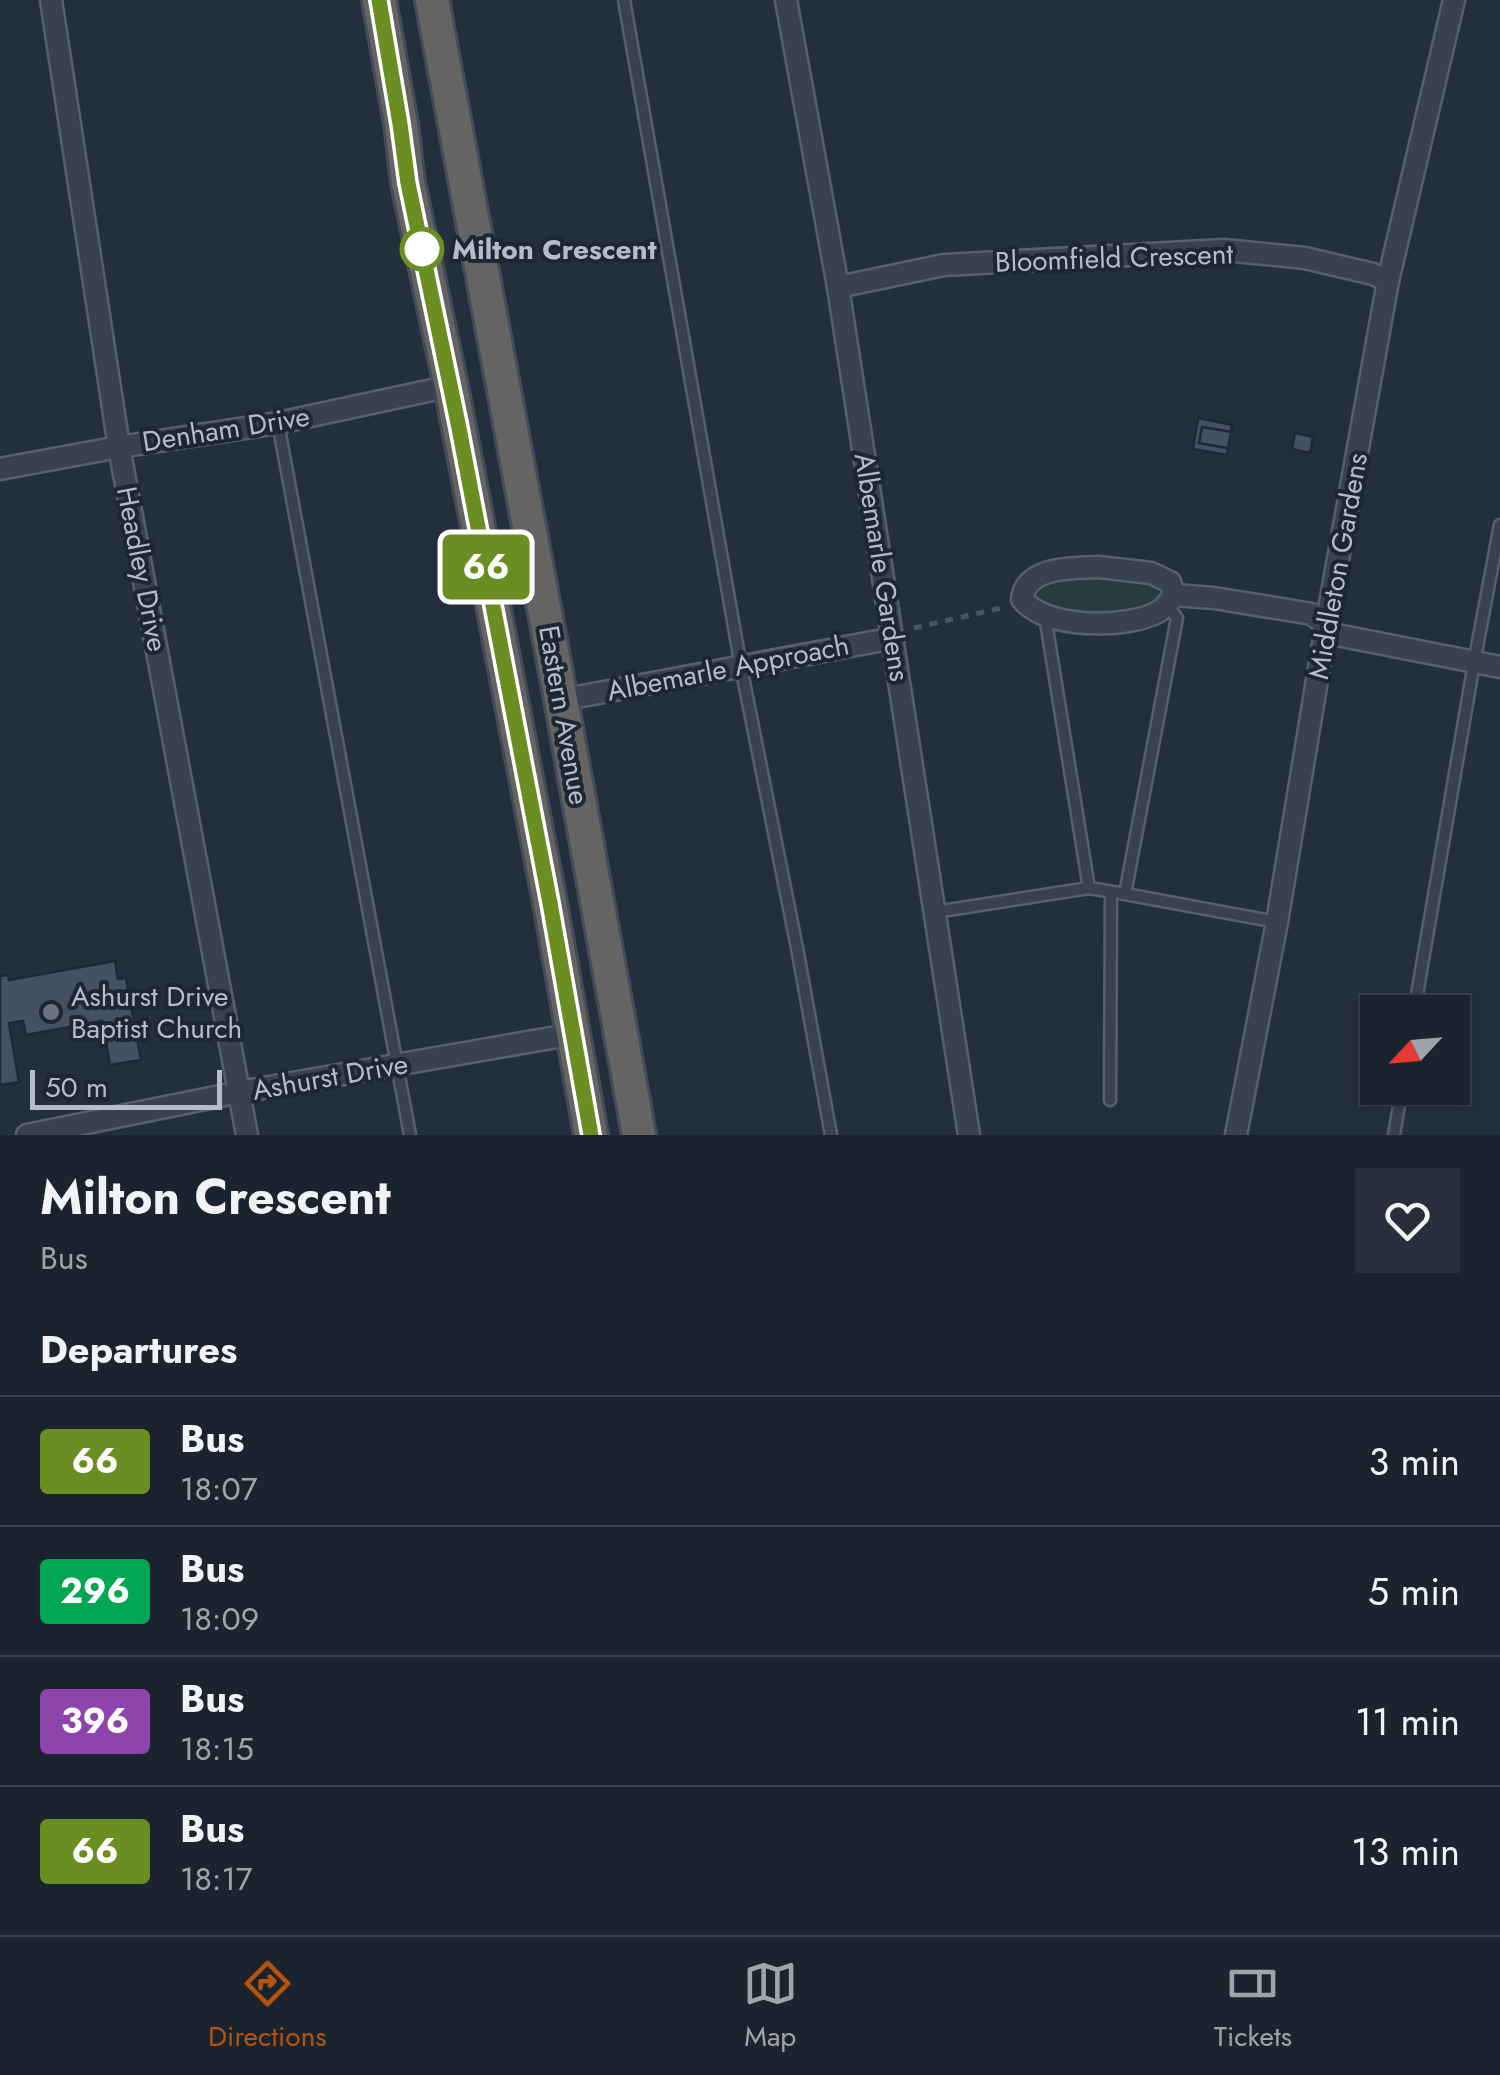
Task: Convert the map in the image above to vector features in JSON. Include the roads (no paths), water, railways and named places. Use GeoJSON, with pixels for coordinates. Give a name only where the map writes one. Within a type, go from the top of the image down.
{"type":"FeatureCollection","features":[{"type":"Feature","properties":{"kind":"highway","name":"Eastern Avenue"},"geometry":{"type":"LineString","coordinates":[[379,0],[408,183],[451,386],[591,1135]]}},
{"type":"Feature","properties":{"kind":"highway","name":"Eastern Avenue"},"geometry":{"type":"LineString","coordinates":[[432,0],[638,1135]]}},
{"type":"Feature","properties":{"kind":"street","name":"Headley Drive"},"geometry":{"type":"LineString","coordinates":[[50,0],[119,447],[247,1135]]}},
{"type":"Feature","properties":{"kind":"street","name":"Albemarle Gardens"},"geometry":{"type":"LineString","coordinates":[[786,0],[838,287],[969,1135]]}},
{"type":"Feature","properties":{"kind":"street","name":"Middleton Gardens"},"geometry":{"type":"LineString","coordinates":[[1236,1135],[1277,922],[1388,281],[1454,0]]}},
{"type":"Feature","properties":{"kind":"street","name":"Bloomfield Crescent"},"geometry":{"type":"LineString","coordinates":[[838,287],[944,266],[1224,250],[1305,258],[1388,281]]}},
{"type":"Feature","properties":{"kind":"street","name":"Denham Drive"},"geometry":{"type":"LineString","coordinates":[[0,469],[278,423],[451,386]]}},
{"type":"Feature","properties":{"kind":"street"},"geometry":{"type":"LineString","coordinates":[[1170,600],[1170,582],[1151,573],[1099,567],[1068,568],[1030,580],[1023,588],[1022,599],[1045,616],[1073,622],[1102,622],[1149,616],[1170,600],[1214,598],[1312,614],[1337,634],[1500,667]]}},
{"type":"Feature","properties":{"kind":"street","name":"Albemarle Approach"},"geometry":{"type":"LineString","coordinates":[[562,700],[894,636]]}},
{"type":"Feature","properties":{"kind":"street","name":"Ashurst Drive"},"geometry":{"type":"LineString","coordinates":[[28,1135],[80,1130],[240,1092],[574,1034]]}},
{"type":"Feature","properties":{"kind":"lane"},"geometry":{"type":"LineString","coordinates":[[624,0],[742,668],[830,1135]]}},
{"type":"Feature","properties":{"kind":"lane"},"geometry":{"type":"LineString","coordinates":[[278,423],[410,1135]]}},
{"type":"Feature","properties":{"kind":"lane"},"geometry":{"type":"LineString","coordinates":[[1417,995],[1500,525]]}},
{"type":"Feature","properties":{"kind":"lane"},"geometry":{"type":"LineString","coordinates":[[1125,894],[1177,618],[1170,600]]}},
{"type":"Feature","properties":{"kind":"lane"},"geometry":{"type":"LineString","coordinates":[[1045,616],[1089,888]]}},
{"type":"Feature","properties":{"kind":"lane"},"geometry":{"type":"LineString","coordinates":[[936,912],[1089,888],[1277,922]]}},
{"type":"Feature","properties":{"kind":"lane"},"geometry":{"type":"LineString","coordinates":[[1110,1100],[1111,892]]}},
{"type":"Feature","properties":{"kind":"lane"},"geometry":{"type":"LineString","coordinates":[[1394,1135],[1399,1105]]}},
{"type":"Feature","properties":{"kind":"place","name":"Milton Crescent"},"geometry":{"type":"Point","coordinates":[422,249]}},
{"type":"Feature","properties":{"kind":"place","name":"Ashurst Drive Baptist Church"},"geometry":{"type":"Point","coordinates":[51,1012]}}]}
